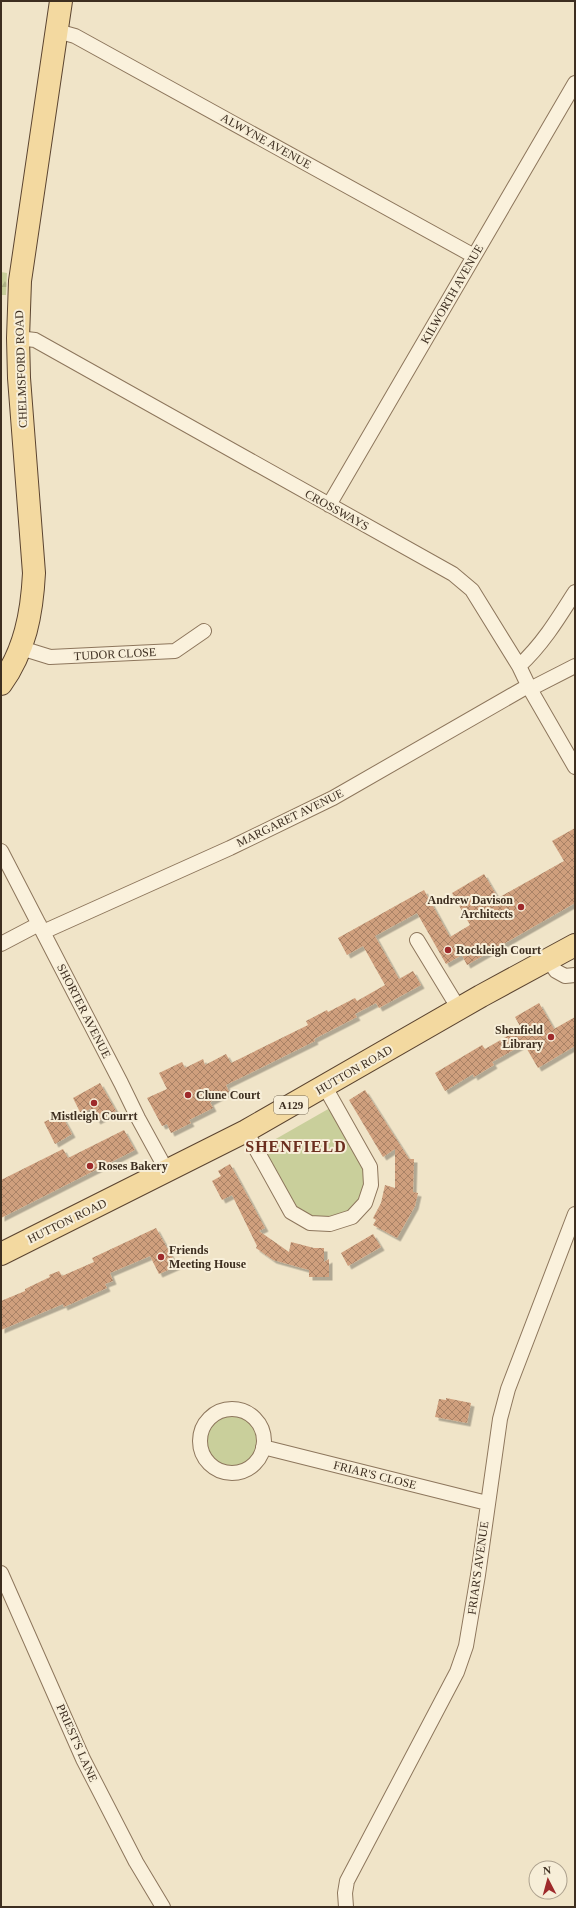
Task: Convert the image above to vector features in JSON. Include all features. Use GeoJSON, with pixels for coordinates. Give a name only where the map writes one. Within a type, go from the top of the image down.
{"type":"FeatureCollection","features":[{"type":"Feature","properties":{"kind":"main road","name":"CHELMSFORD ROAD"},"geometry":{"type":"LineString","coordinates":[[1,684],[21,648],[28,627],[33,604],[34,573],[19,378],[18,338],[20,282],[61,1]]}},
{"type":"Feature","properties":{"kind":"main road","name":"HUTTON ROAD"},"geometry":{"type":"LineString","coordinates":[[1,1254],[246,1131],[459,1009],[575,945]]}},
{"type":"Feature","properties":{"kind":"street","name":"ALWYNE AVENUE"},"geometry":{"type":"LineString","coordinates":[[57,31],[75,36],[474,256]]}},
{"type":"Feature","properties":{"kind":"street","name":"KILWORTH AVENUE"},"geometry":{"type":"LineString","coordinates":[[329,505],[575,83]]}},
{"type":"Feature","properties":{"kind":"street","name":"CROSSWAYS"},"geometry":{"type":"LineString","coordinates":[[18,338],[35,340],[453,574],[464,582],[472,590],[519,666],[529,687],[575,767]]}},
{"type":"Feature","properties":{"kind":"street"},"geometry":{"type":"LineString","coordinates":[[519,666],[533,653],[554,626],[575,592]]}},
{"type":"Feature","properties":{"kind":"street","name":"TUDOR CLOSE"},"geometry":{"type":"LineString","coordinates":[[21,648],[50,657],[175,651],[204,631]]}},
{"type":"Feature","properties":{"kind":"street","name":"MARGARET AVENUE"},"geometry":{"type":"LineString","coordinates":[[1,944],[230,848],[333,798],[529,687],[575,666]]}},
{"type":"Feature","properties":{"kind":"street","name":"SHORTER AVENUE"},"geometry":{"type":"LineString","coordinates":[[1,851],[138,1118],[167,1171]]}},
{"type":"Feature","properties":{"kind":"street"},"geometry":{"type":"LineString","coordinates":[[417,940],[459,1009]]}},
{"type":"Feature","properties":{"kind":"street"},"geometry":{"type":"LineString","coordinates":[[548,960],[556,971],[565,976],[575,974]]}},
{"type":"Feature","properties":{"kind":"street"},"geometry":{"type":"LineString","coordinates":[[246,1131],[291,1212],[310,1223],[330,1224],[352,1217],[365,1203],[371,1185],[370,1167],[325,1087]]}},
{"type":"Feature","properties":{"kind":"street","name":"FRIAR'S AVENUE"},"geometry":{"type":"LineString","coordinates":[[346,1907],[347,1881],[356,1861],[442,1703],[457,1672],[466,1646],[478,1575],[500,1419],[508,1389],[575,1214]]}},
{"type":"Feature","properties":{"kind":"street"},"geometry":{"type":"LineString","coordinates":[[235,1409],[244,1411],[258,1422],[262,1430],[263,1447],[259,1457],[252,1465],[238,1471],[222,1471],[213,1466],[206,1459],[201,1449],[200,1439],[202,1429],[208,1420],[221,1411],[235,1409]]}},
{"type":"Feature","properties":{"kind":"street","name":"FRIAR'S CLOSE"},"geometry":{"type":"LineString","coordinates":[[263,1447],[487,1503]]}},
{"type":"Feature","properties":{"kind":"street","name":"PRIEST'S LANE"},"geometry":{"type":"LineString","coordinates":[[1,1573],[83,1759],[136,1862],[163,1907]]}},
{"type":"Feature","properties":{"kind":"green space"},"geometry":{"type":"Polygon","coordinates":[[[1,272],[7,273],[6,295],[1,295],[1,272]]]}},
{"type":"Feature","properties":{"kind":"green space"},"geometry":{"type":"Polygon","coordinates":[[[330,1108],[365,1170],[366,1183],[363,1197],[350,1214],[318,1221],[295,1210],[260,1148],[330,1108]]]}},
{"type":"Feature","properties":{"kind":"green space"},"geometry":{"type":"Polygon","coordinates":[[[227,1414],[237,1414],[251,1421],[258,1435],[258,1445],[251,1459],[237,1466],[227,1466],[217,1462],[210,1455],[206,1445],[206,1435],[210,1425],[217,1418],[227,1414]]]}},
{"type":"Feature","properties":{"kind":"building"},"geometry":{"type":"Polygon","coordinates":[[[575,828],[575,903],[467,965],[462,955],[446,964],[417,913],[375,936],[399,979],[413,971],[421,985],[379,1008],[376,1003],[355,1014],[357,1017],[314,1039],[315,1041],[226,1085],[229,1092],[210,1102],[213,1108],[189,1120],[191,1123],[171,1133],[167,1124],[162,1126],[147,1098],[167,1089],[159,1073],[182,1062],[185,1068],[203,1059],[205,1065],[226,1054],[231,1063],[308,1025],[306,1021],[327,1010],[328,1012],[355,998],[357,1001],[385,985],[363,946],[347,955],[338,938],[424,890],[450,937],[470,925],[452,893],[484,874],[498,898],[564,861],[552,841],[575,828]]]}},
{"type":"Feature","properties":{"kind":"building"},"geometry":{"type":"Polygon","coordinates":[[[539,1003],[554,1029],[575,1017],[575,1046],[538,1068],[524,1044],[492,1062],[494,1065],[474,1077],[473,1074],[445,1091],[435,1073],[482,1045],[485,1049],[521,1028],[515,1017],[539,1003]]]}},
{"type":"Feature","properties":{"kind":"building","name":"Mistleigh Courrt"},"geometry":{"type":"Polygon","coordinates":[[[100,1083],[116,1111],[97,1121],[90,1109],[81,1114],[73,1098],[100,1083]]]}},
{"type":"Feature","properties":{"kind":"building"},"geometry":{"type":"Polygon","coordinates":[[[365,1090],[409,1159],[414,1159],[413,1192],[418,1193],[415,1206],[397,1238],[373,1225],[376,1220],[373,1218],[381,1203],[385,1185],[395,1188],[395,1149],[383,1157],[349,1100],[365,1090]]]}},
{"type":"Feature","properties":{"kind":"building"},"geometry":{"type":"Polygon","coordinates":[[[61,1114],[72,1134],[55,1144],[44,1122],[61,1114]]]}},
{"type":"Feature","properties":{"kind":"building"},"geometry":{"type":"Polygon","coordinates":[[[124,1130],[135,1150],[1,1218],[1,1180],[63,1149],[68,1158],[124,1130]]]}},
{"type":"Feature","properties":{"kind":"building"},"geometry":{"type":"Polygon","coordinates":[[[230,1164],[265,1228],[259,1231],[289,1252],[291,1242],[314,1248],[324,1248],[324,1262],[329,1259],[329,1277],[309,1277],[309,1270],[273,1260],[256,1248],[257,1246],[232,1195],[222,1200],[212,1181],[221,1176],[218,1171],[230,1164]]]}},
{"type":"Feature","properties":{"kind":"building"},"geometry":{"type":"Polygon","coordinates":[[[156,1228],[177,1266],[159,1274],[150,1256],[110,1273],[113,1281],[105,1284],[107,1288],[64,1307],[63,1304],[1,1330],[1,1301],[25,1291],[25,1289],[50,1277],[49,1275],[59,1271],[62,1276],[94,1262],[92,1258],[156,1228]]]}},
{"type":"Feature","properties":{"kind":"building"},"geometry":{"type":"Polygon","coordinates":[[[373,1234],[381,1247],[348,1266],[341,1253],[373,1234]]]}},
{"type":"Feature","properties":{"kind":"building"},"geometry":{"type":"Polygon","coordinates":[[[446,1398],[471,1403],[467,1423],[435,1417],[439,1399],[446,1400],[446,1398]]]}},
{"type":"Feature","properties":{"kind":"place","name":"Andrew Davison Architects"},"geometry":{"type":"Point","coordinates":[521,907]}},
{"type":"Feature","properties":{"kind":"place","name":"Rockleigh Court"},"geometry":{"type":"Point","coordinates":[448,950]}},
{"type":"Feature","properties":{"kind":"place","name":"Shenfield Library"},"geometry":{"type":"Point","coordinates":[551,1037]}},
{"type":"Feature","properties":{"kind":"place","name":"Clune Court"},"geometry":{"type":"Point","coordinates":[188,1095]}},
{"type":"Feature","properties":{"kind":"place","name":"Mistleigh Courrt"},"geometry":{"type":"Point","coordinates":[94,1103]}},
{"type":"Feature","properties":{"kind":"place","name":"Roses Bakery"},"geometry":{"type":"Point","coordinates":[90,1166]}},
{"type":"Feature","properties":{"kind":"place","name":"Friends Meeting House"},"geometry":{"type":"Point","coordinates":[161,1257]}},
{"type":"Feature","properties":{"kind":"district","name":"SHENFIELD"},"geometry":{"type":"Point","coordinates":[296,1146]}}]}
